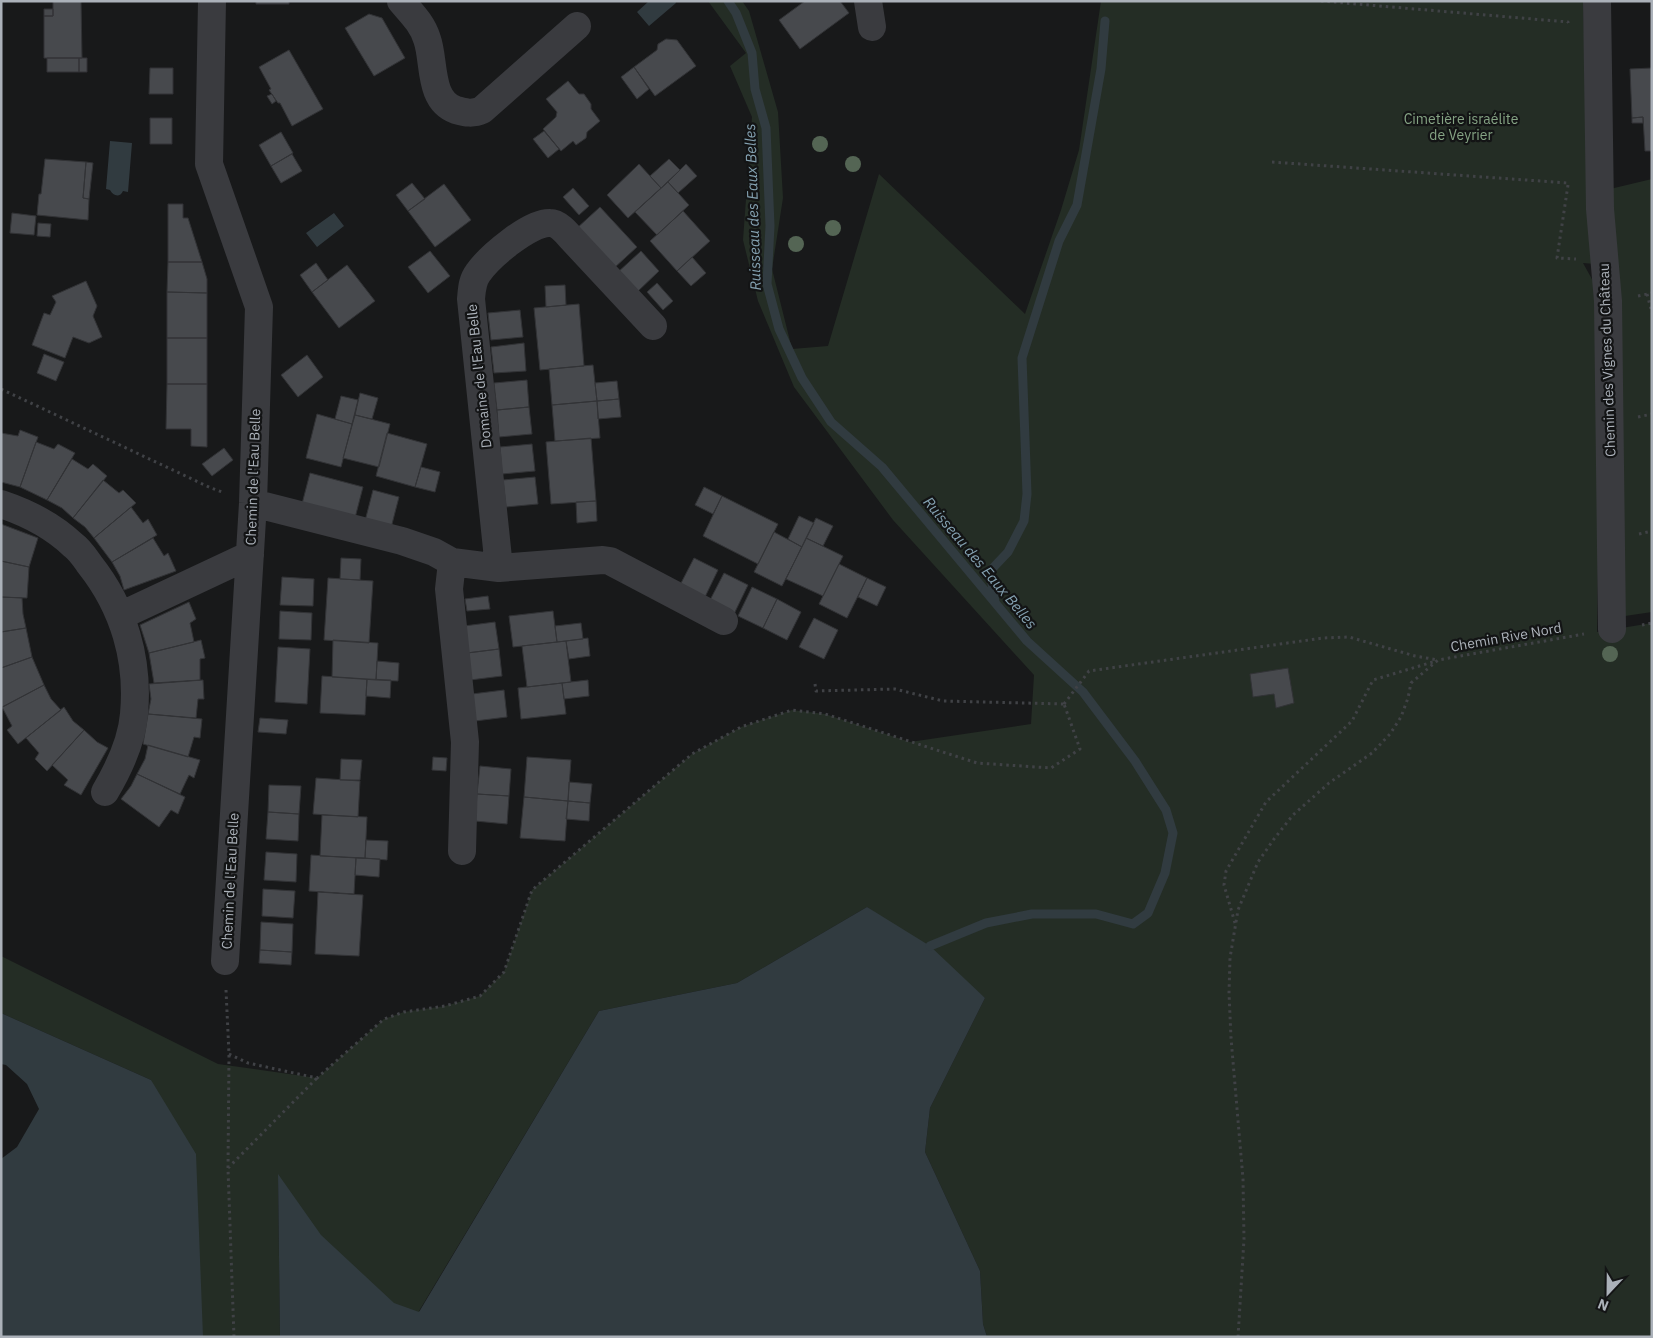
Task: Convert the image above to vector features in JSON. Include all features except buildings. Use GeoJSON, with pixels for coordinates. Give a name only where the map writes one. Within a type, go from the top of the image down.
{"type":"FeatureCollection","features":[{"type":"Feature","properties":{"kind":"street","name":"Chemin de l'Eau Belle"},"geometry":{"type":"LineString","coordinates":[[212,1],[209,164],[259,307],[253,503],[225,961]]}},
{"type":"Feature","properties":{"kind":"street"},"geometry":{"type":"LineString","coordinates":[[401,1],[420,22],[428,39],[436,86],[442,100],[452,108],[464,112],[474,113],[482,110],[577,26]]}},
{"type":"Feature","properties":{"kind":"street","name":"Chemin des Vignes du Château"},"geometry":{"type":"LineString","coordinates":[[1597,1],[1600,209],[1608,301],[1612,629]]}},
{"type":"Feature","properties":{"kind":"street","name":"Domaine de l'Eau Belle"},"geometry":{"type":"LineString","coordinates":[[499,568],[471,299],[472,286],[477,274],[493,256],[529,229],[540,223],[552,222],[572,238],[653,326]]}},
{"type":"Feature","properties":{"kind":"street"},"geometry":{"type":"LineString","coordinates":[[253,503],[402,541],[434,552],[452,562],[499,568],[603,560],[724,621]]}},
{"type":"Feature","properties":{"kind":"street"},"geometry":{"type":"LineString","coordinates":[[1,504],[46,524],[75,546],[97,574],[115,603],[120,616],[133,663],[134,716],[122,761],[105,792]]}},
{"type":"Feature","properties":{"kind":"street"},"geometry":{"type":"LineString","coordinates":[[120,616],[250,555]]}},
{"type":"Feature","properties":{"kind":"street"},"geometry":{"type":"LineString","coordinates":[[452,562],[449,589],[465,742],[462,851]]}},
{"type":"Feature","properties":{"kind":"path"},"geometry":{"type":"LineString","coordinates":[[1321,1],[1568,22],[1568,31]]}},
{"type":"Feature","properties":{"kind":"path"},"geometry":{"type":"LineString","coordinates":[[1272,162],[1568,183]]}},
{"type":"Feature","properties":{"kind":"path"},"geometry":{"type":"LineString","coordinates":[[1568,174],[1557,258],[1569,258]]}},
{"type":"Feature","properties":{"kind":"path"},"geometry":{"type":"LineString","coordinates":[[1647,294],[1652,314]]}},
{"type":"Feature","properties":{"kind":"path"},"geometry":{"type":"LineString","coordinates":[[1,389],[211,488],[253,503]]}},
{"type":"Feature","properties":{"kind":"path"},"geometry":{"type":"LineString","coordinates":[[1633,419],[1652,414]]}},
{"type":"Feature","properties":{"kind":"path"},"geometry":{"type":"LineString","coordinates":[[1638,534],[1652,531]]}},
{"type":"Feature","properties":{"kind":"path","name":"Chemin Rive Nord"},"geometry":{"type":"LineString","coordinates":[[1235,924],[1238,910],[1258,862],[1274,839],[1293,815],[1329,784],[1372,753],[1390,734],[1408,698],[1411,683],[1438,660],[1612,629]]}},
{"type":"Feature","properties":{"kind":"path"},"geometry":{"type":"LineString","coordinates":[[1064,704],[1089,671],[1323,638],[1349,637],[1415,656],[1438,660]]}},
{"type":"Feature","properties":{"kind":"path"},"geometry":{"type":"LineString","coordinates":[[1238,1337],[1244,1239],[1243,1179],[1229,993],[1230,958],[1235,924],[1224,885],[1226,872],[1266,802],[1352,721],[1373,680],[1438,660]]}},
{"type":"Feature","properties":{"kind":"path"},"geometry":{"type":"LineString","coordinates":[[815,684],[816,691],[896,689],[943,701],[1064,704]]}},
{"type":"Feature","properties":{"kind":"path"},"geometry":{"type":"LineString","coordinates":[[228,1168],[317,1078],[384,1019],[404,1012],[444,1006],[480,996],[504,972],[532,890],[692,754],[741,727],[792,710],[825,714],[976,763],[1051,768],[1080,749],[1064,704]]}},
{"type":"Feature","properties":{"kind":"path"},"geometry":{"type":"LineString","coordinates":[[225,961],[229,1054],[228,1168],[234,1337]]}},
{"type":"Feature","properties":{"kind":"path"},"geometry":{"type":"LineString","coordinates":[[229,1054],[248,1063],[317,1078]]}},
{"type":"Feature","properties":{"kind":"green space","name":"Cimetière israélite de Veyrier"},"geometry":{"type":"Polygon","coordinates":[[[708,1],[742,1],[749,11],[778,112],[783,198],[772,269],[792,349],[828,346],[879,174],[1025,314],[1061,210],[1079,150],[1101,1],[1583,1],[1589,194],[1652,179],[1652,612],[1625,616],[1619,266],[1583,263],[1593,281],[1600,390],[1597,632],[1652,623],[1652,1337],[987,1337],[983,1324],[980,1271],[925,1152],[930,1108],[985,998],[867,907],[737,983],[599,1011],[419,1311],[444,1315],[313,1337],[278,1175],[280,1337],[183,1337],[151,1080],[1,1013],[1,956],[218,1064],[317,1078],[384,1019],[404,1012],[445,1006],[480,996],[504,972],[532,890],[692,754],[741,727],[792,710],[825,714],[910,742],[1031,724],[1034,675],[893,520],[794,387],[758,301],[743,240],[752,117],[730,66],[746,53],[708,1]]]}},
{"type":"Feature","properties":{"kind":"shaded area"},"geometry":{"type":"Polygon","coordinates":[[[649,1],[675,1],[676,3],[649,26],[637,12],[649,1]]]}},
{"type":"Feature","properties":{"kind":"shaded area"},"geometry":{"type":"Polygon","coordinates":[[[110,141],[132,143],[128,192],[123,191],[118,195],[106,189],[110,141]]]}},
{"type":"Feature","properties":{"kind":"shaded area"},"geometry":{"type":"Polygon","coordinates":[[[334,213],[344,226],[317,247],[306,233],[334,213]]]}},
{"type":"Feature","properties":{"kind":"shaded area"},"geometry":{"type":"Polygon","coordinates":[[[867,907],[930,946],[985,998],[930,1108],[925,1152],[980,1271],[983,1324],[987,1337],[280,1337],[278,1174],[321,1235],[394,1303],[419,1312],[599,1011],[737,983],[867,907]]]}},
{"type":"Feature","properties":{"kind":"shaded area"},"geometry":{"type":"Polygon","coordinates":[[[1,1013],[151,1080],[196,1154],[203,1337],[1,1337],[1,1159],[17,1147],[39,1109],[27,1084],[6,1065],[1,1064],[1,1013]]]}},
{"type":"Feature","properties":{"kind":"waterway","name":"Ruisseau des Eaux Belles"},"geometry":{"type":"LineString","coordinates":[[728,1],[736,13],[752,53],[755,89],[766,128],[770,226],[767,284],[779,329],[802,378],[831,422],[882,467],[1027,641],[1083,692],[1135,761],[1166,810],[1173,833],[1165,873],[1148,913],[1133,924],[1096,914],[1032,914],[986,923],[930,946]]}},
{"type":"Feature","properties":{"kind":"waterway"},"geometry":{"type":"LineString","coordinates":[[995,602],[990,571],[1008,552],[1024,521],[1027,494],[1022,358],[1059,241],[1077,205],[1101,69],[1105,21]]}}]}
